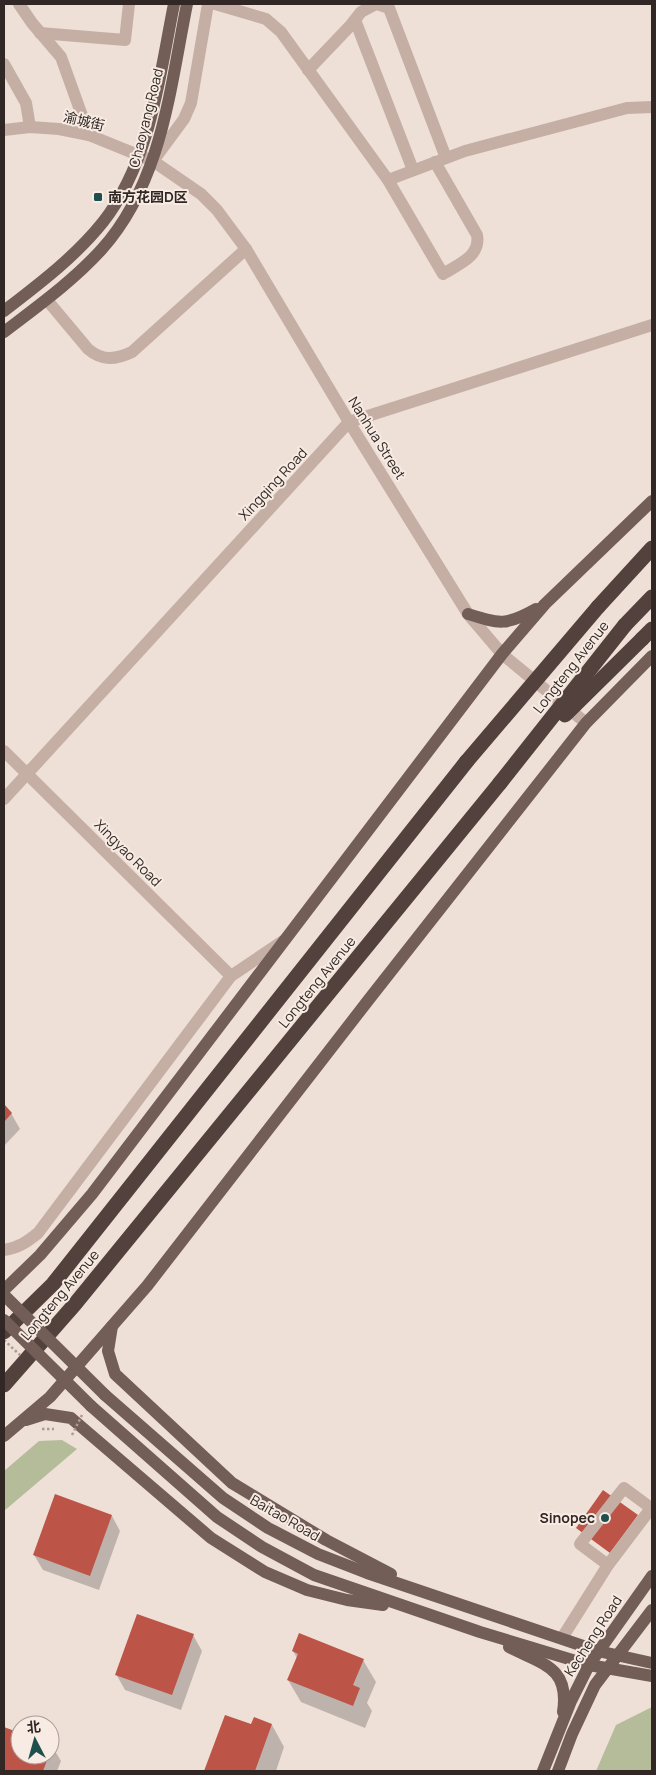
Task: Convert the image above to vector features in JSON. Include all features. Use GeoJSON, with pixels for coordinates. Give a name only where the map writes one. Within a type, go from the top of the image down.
{"type":"FeatureCollection","features":[{"type":"Feature","properties":{"kind":"highway","name":"Longteng Avenue"},"geometry":{"type":"LineString","coordinates":[[4,1332],[53,1284],[467,761],[598,607],[652,548]]}},
{"type":"Feature","properties":{"kind":"highway","name":"Longteng Avenue"},"geometry":{"type":"LineString","coordinates":[[4,1385],[75,1304],[500,784],[625,625],[652,597]]}},
{"type":"Feature","properties":{"kind":"highway"},"geometry":{"type":"LineString","coordinates":[[522,756],[647,634]]}},
{"type":"Feature","properties":{"kind":"main road","name":"Chaoyang Road"},"geometry":{"type":"LineString","coordinates":[[4,311],[73,255],[103,222],[124,190],[140,155],[154,103],[174,4]]}},
{"type":"Feature","properties":{"kind":"main road","name":"Chaoyang Road"},"geometry":{"type":"LineString","coordinates":[[4,332],[47,300],[85,267],[103,247],[134,203],[153,161],[167,104],[187,4]]}},
{"type":"Feature","properties":{"kind":"main road"},"geometry":{"type":"LineString","coordinates":[[4,1290],[40,1255],[92,1194],[502,654],[545,604],[652,501]]}},
{"type":"Feature","properties":{"kind":"main road"},"geometry":{"type":"LineString","coordinates":[[468,614],[496,623],[517,620],[545,604]]}},
{"type":"Feature","properties":{"kind":"main road"},"geometry":{"type":"LineString","coordinates":[[4,1436],[50,1397],[147,1286],[586,723],[652,656]]}},
{"type":"Feature","properties":{"kind":"main road","name":"Baitao Road"},"geometry":{"type":"LineString","coordinates":[[4,1295],[105,1395],[223,1498],[268,1528],[318,1554],[367,1573],[598,1651],[652,1663]]}},
{"type":"Feature","properties":{"kind":"main road"},"geometry":{"type":"LineString","coordinates":[[4,1320],[87,1410],[218,1516],[262,1547],[314,1575],[409,1609],[589,1665],[652,1676]]}},
{"type":"Feature","properties":{"kind":"main road"},"geometry":{"type":"LineString","coordinates":[[112,1326],[108,1351],[115,1374],[232,1483],[326,1540],[422,1591]]}},
{"type":"Feature","properties":{"kind":"main road"},"geometry":{"type":"LineString","coordinates":[[22,1421],[45,1414],[71,1418],[211,1538],[265,1572],[307,1590],[347,1600],[409,1609]]}},
{"type":"Feature","properties":{"kind":"main road","name":"Kecheng Road"},"geometry":{"type":"LineString","coordinates":[[543,1771],[571,1701],[589,1665],[652,1576]]}},
{"type":"Feature","properties":{"kind":"main road","name":"Kecheng Road"},"geometry":{"type":"LineString","coordinates":[[558,1771],[583,1709],[595,1685],[652,1610]]}},
{"type":"Feature","properties":{"kind":"main road"},"geometry":{"type":"LineString","coordinates":[[480,1632],[548,1666],[558,1676],[564,1698],[560,1729]]}},
{"type":"Feature","properties":{"kind":"street"},"geometry":{"type":"LineString","coordinates":[[19,4],[40,33],[61,57],[89,135]]}},
{"type":"Feature","properties":{"kind":"street"},"geometry":{"type":"LineString","coordinates":[[40,33],[125,40],[129,4]]}},
{"type":"Feature","properties":{"kind":"street"},"geometry":{"type":"LineString","coordinates":[[153,161],[184,120],[191,103],[208,4]]}},
{"type":"Feature","properties":{"kind":"street"},"geometry":{"type":"LineString","coordinates":[[215,4],[266,19],[281,32],[308,70],[388,180],[443,274],[476,252],[477,234],[440,160],[389,8],[377,4],[361,12],[308,70]]}},
{"type":"Feature","properties":{"kind":"street"},"geometry":{"type":"LineString","coordinates":[[355,20],[414,170]]}},
{"type":"Feature","properties":{"kind":"street"},"geometry":{"type":"LineString","coordinates":[[4,64],[26,103],[30,127]]}},
{"type":"Feature","properties":{"kind":"street"},"geometry":{"type":"LineString","coordinates":[[388,180],[465,150],[628,108],[652,107]]}},
{"type":"Feature","properties":{"kind":"street","name":"渝城街"},"geometry":{"type":"LineString","coordinates":[[4,130],[30,127],[59,129],[89,135],[153,161]]}},
{"type":"Feature","properties":{"kind":"street","name":"Nanhua Street"},"geometry":{"type":"LineString","coordinates":[[153,161],[201,194],[222,216],[246,249],[349,422],[468,614],[502,654],[586,723]]}},
{"type":"Feature","properties":{"kind":"street"},"geometry":{"type":"LineString","coordinates":[[47,300],[88,349],[103,358],[112,359],[132,352],[246,249]]}},
{"type":"Feature","properties":{"kind":"street","name":"Xingqing Road"},"geometry":{"type":"LineString","coordinates":[[4,800],[349,422],[652,325]]}},
{"type":"Feature","properties":{"kind":"street","name":"Xingyao Road"},"geometry":{"type":"LineString","coordinates":[[4,751],[231,976]]}},
{"type":"Feature","properties":{"kind":"street"},"geometry":{"type":"LineString","coordinates":[[4,1250],[16,1248],[38,1233],[231,976],[287,938]]}},
{"type":"Feature","properties":{"kind":"street"},"geometry":{"type":"LineString","coordinates":[[562,1638],[608,1565],[652,1508],[624,1488],[580,1544],[608,1565]]}},
{"type":"Feature","properties":{"kind":"path"},"geometry":{"type":"LineString","coordinates":[[4,1340],[25,1360]]}},
{"type":"Feature","properties":{"kind":"path"},"geometry":{"type":"LineString","coordinates":[[72,1435],[87,1410]]}},
{"type":"Feature","properties":{"kind":"path"},"geometry":{"type":"LineString","coordinates":[[36,1429],[60,1429]]}},
{"type":"Feature","properties":{"kind":"green space"},"geometry":{"type":"Polygon","coordinates":[[[62,1440],[77,1449],[4,1511],[4,1471],[39,1441],[62,1440]]]}},
{"type":"Feature","properties":{"kind":"green space"},"geometry":{"type":"Polygon","coordinates":[[[652,1707],[652,1771],[596,1771],[616,1725],[652,1707]]]}},
{"type":"Feature","properties":{"kind":"building"},"geometry":{"type":"Polygon","coordinates":[[[4,1104],[12,1113],[4,1122],[4,1104]]]}},
{"type":"Feature","properties":{"kind":"building"},"geometry":{"type":"Polygon","coordinates":[[[603,1490],[638,1515],[610,1553],[576,1528],[603,1490]]]}},
{"type":"Feature","properties":{"kind":"building"},"geometry":{"type":"Polygon","coordinates":[[[55,1494],[112,1515],[90,1576],[33,1555],[55,1494]]]}},
{"type":"Feature","properties":{"kind":"building"},"geometry":{"type":"Polygon","coordinates":[[[137,1614],[194,1634],[172,1695],[115,1675],[137,1614]]]}},
{"type":"Feature","properties":{"kind":"building"},"geometry":{"type":"Polygon","coordinates":[[[299,1633],[364,1659],[353,1685],[360,1688],[353,1706],[287,1680],[298,1654],[292,1651],[299,1633]]]}},
{"type":"Feature","properties":{"kind":"building"},"geometry":{"type":"Polygon","coordinates":[[[225,1715],[251,1724],[254,1717],[272,1724],[255,1771],[204,1771],[225,1715]]]}},
{"type":"Feature","properties":{"kind":"building"},"geometry":{"type":"Polygon","coordinates":[[[4,1727],[10,1729],[10,1765],[45,1765],[43,1771],[4,1771],[4,1727]]]}},
{"type":"Feature","properties":{"kind":"place","name":"南方花园D区"},"geometry":{"type":"Point","coordinates":[98,197]}},
{"type":"Feature","properties":{"kind":"place","name":"Sinopec"},"geometry":{"type":"Point","coordinates":[605,1518]}}]}
